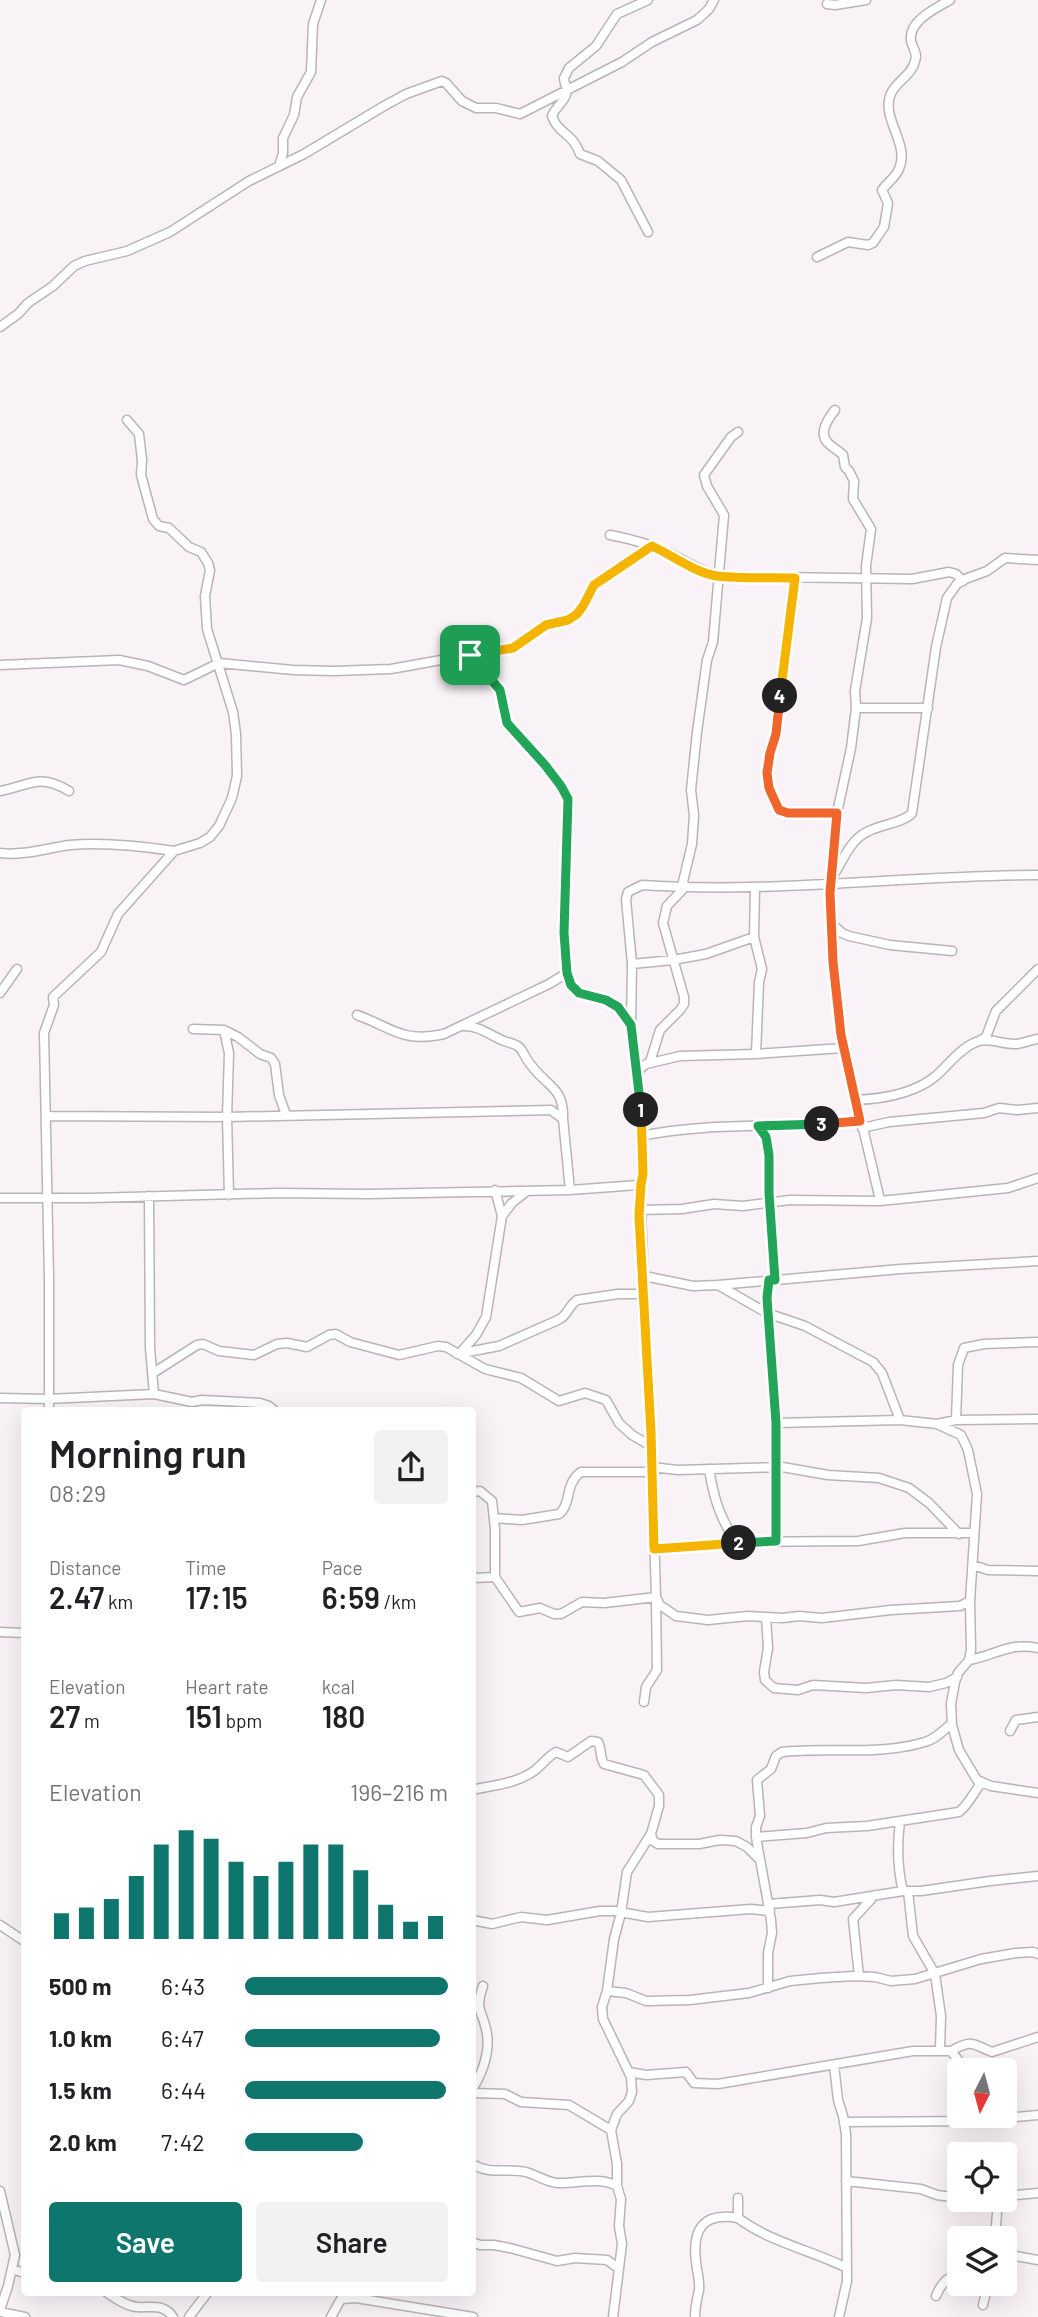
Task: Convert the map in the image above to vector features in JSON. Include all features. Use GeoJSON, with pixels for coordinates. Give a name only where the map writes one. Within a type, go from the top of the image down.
{"type":"FeatureCollection","features":[{"type":"Feature","properties":{"kind":"street"},"geometry":{"type":"LineString","coordinates":[[279,166],[283,153],[283,138],[294,115],[297,97],[311,72],[313,24],[321,0]]}},
{"type":"Feature","properties":{"kind":"street"},"geometry":{"type":"LineString","coordinates":[[648,0],[617,14],[596,46],[564,74],[567,90],[552,112],[558,128],[573,138],[580,154],[598,161],[621,180],[648,232]]}},
{"type":"Feature","properties":{"kind":"street"},"geometry":{"type":"LineString","coordinates":[[0,327],[74,266],[127,251],[170,232],[248,181],[304,154],[384,106],[438,81],[446,83],[462,101],[476,108],[496,108],[520,114],[697,20],[714,0]]}},
{"type":"Feature","properties":{"kind":"street"},"geometry":{"type":"LineString","coordinates":[[827,4],[866,0]]}},
{"type":"Feature","properties":{"kind":"street"},"geometry":{"type":"LineString","coordinates":[[817,257],[848,242],[868,245],[873,243],[884,227],[888,203],[882,190],[898,172],[902,153],[889,112],[890,94],[914,66],[916,55],[912,44],[912,31],[933,9],[950,0]]}},
{"type":"Feature","properties":{"kind":"street"},"geometry":{"type":"LineString","coordinates":[[835,411],[827,420],[824,438],[843,455],[845,467],[854,481],[853,499],[871,529],[866,566],[867,618],[855,691],[856,708],[851,748],[837,813],[830,922],[844,1048],[880,1200]]}},
{"type":"Feature","properties":{"kind":"street"},"geometry":{"type":"LineString","coordinates":[[0,853],[26,853],[72,845],[174,851],[210,837],[219,826],[232,798],[237,776],[236,734],[233,712],[207,629],[205,596],[210,570],[201,552],[190,547],[169,528],[159,526],[153,519],[142,483],[142,444],[139,435],[127,420]]}},
{"type":"Feature","properties":{"kind":"street"},"geometry":{"type":"LineString","coordinates":[[650,1062],[660,1030],[684,1004],[663,923],[667,906],[684,886],[694,815],[692,777],[707,660],[713,642],[724,514],[707,486],[704,475],[731,437],[738,432]]}},
{"type":"Feature","properties":{"kind":"street"},"geometry":{"type":"LineString","coordinates":[[610,535],[652,546],[676,556],[689,566],[718,576],[912,579],[949,572],[956,573],[963,581]]}},
{"type":"Feature","properties":{"kind":"street"},"geometry":{"type":"LineString","coordinates":[[0,665],[120,660],[148,666],[184,680],[219,663],[334,671],[411,666],[513,648],[546,625],[568,620],[577,614],[594,585],[652,546]]}},
{"type":"Feature","properties":{"kind":"street"},"geometry":{"type":"LineString","coordinates":[[832,881],[857,839],[878,826],[909,817],[912,813],[936,647],[944,607],[952,590],[963,581],[987,571],[1008,557],[1038,560]]}},
{"type":"Feature","properties":{"kind":"street"},"geometry":{"type":"LineString","coordinates":[[795,578],[768,779],[779,810],[788,813],[837,813]]}},
{"type":"Feature","properties":{"kind":"street"},"geometry":{"type":"LineString","coordinates":[[470,655],[500,690],[507,723],[545,765],[568,799],[564,933],[567,973],[571,985],[579,993],[606,1000],[618,1007],[631,1025]]}},
{"type":"Feature","properties":{"kind":"street"},"geometry":{"type":"LineString","coordinates":[[856,708],[928,708]]}},
{"type":"Feature","properties":{"kind":"street"},"geometry":{"type":"LineString","coordinates":[[0,791],[50,780],[69,791]]}},
{"type":"Feature","properties":{"kind":"street"},"geometry":{"type":"LineString","coordinates":[[49,1407],[44,1033],[54,1005],[53,997],[101,952],[118,914],[174,851]]}},
{"type":"Feature","properties":{"kind":"street"},"geometry":{"type":"LineString","coordinates":[[644,1703],[646,1687],[657,1670],[656,1599],[642,1294],[644,1276],[639,1210],[643,1174],[641,1100],[631,1025],[632,964],[626,899],[628,892],[642,885],[755,888],[832,881],[1038,875]]}},
{"type":"Feature","properties":{"kind":"street"},"geometry":{"type":"LineString","coordinates":[[755,888],[754,937],[762,969],[756,1054]]}},
{"type":"Feature","properties":{"kind":"street"},"geometry":{"type":"LineString","coordinates":[[830,922],[849,936],[890,945],[952,951]]}},
{"type":"Feature","properties":{"kind":"street"},"geometry":{"type":"LineString","coordinates":[[632,964],[706,954],[754,937]]}},
{"type":"Feature","properties":{"kind":"street"},"geometry":{"type":"LineString","coordinates":[[0,993],[17,969]]}},
{"type":"Feature","properties":{"kind":"street"},"geometry":{"type":"LineString","coordinates":[[855,1100],[897,1095],[933,1078],[972,1044],[986,1037],[996,1010],[1038,969]]}},
{"type":"Feature","properties":{"kind":"street"},"geometry":{"type":"LineString","coordinates":[[357,1015],[403,1036],[416,1038],[444,1034],[567,973]]}},
{"type":"Feature","properties":{"kind":"street"},"geometry":{"type":"LineString","coordinates":[[460,1026],[485,1030],[503,1041],[517,1045],[538,1074],[560,1094],[564,1104],[570,1190]]}},
{"type":"Feature","properties":{"kind":"street"},"geometry":{"type":"LineString","coordinates":[[193,1029],[224,1030],[271,1058],[275,1064],[279,1095],[286,1115]]}},
{"type":"Feature","properties":{"kind":"street"},"geometry":{"type":"LineString","coordinates":[[224,1030],[229,1053],[229,1195]]}},
{"type":"Feature","properties":{"kind":"street"},"geometry":{"type":"LineString","coordinates":[[981,1040],[1015,1044],[1038,1039]]}},
{"type":"Feature","properties":{"kind":"street"},"geometry":{"type":"LineString","coordinates":[[638,1076],[640,1069],[650,1062],[680,1056],[844,1048]]}},
{"type":"Feature","properties":{"kind":"street"},"geometry":{"type":"LineString","coordinates":[[640,1136],[683,1129],[861,1124],[984,1113],[999,1108],[1038,1108]]}},
{"type":"Feature","properties":{"kind":"street"},"geometry":{"type":"LineString","coordinates":[[46,1116],[227,1117],[551,1110],[563,1119]]}},
{"type":"Feature","properties":{"kind":"street"},"geometry":{"type":"LineString","coordinates":[[758,1126],[766,1137],[770,1204],[772,1280],[767,1313],[776,1423],[776,1541]]}},
{"type":"Feature","properties":{"kind":"street"},"geometry":{"type":"LineString","coordinates":[[639,1210],[682,1209],[714,1204],[743,1206],[790,1200],[880,1200],[1008,1188],[1038,1178]]}},
{"type":"Feature","properties":{"kind":"street"},"geometry":{"type":"LineString","coordinates":[[0,1198],[527,1191],[641,1184]]}},
{"type":"Feature","properties":{"kind":"street"},"geometry":{"type":"LineString","coordinates":[[459,1353],[476,1335],[486,1317],[502,1216],[495,1190]]}},
{"type":"Feature","properties":{"kind":"street"},"geometry":{"type":"LineString","coordinates":[[502,1216],[512,1203],[527,1191]]}},
{"type":"Feature","properties":{"kind":"street"},"geometry":{"type":"LineString","coordinates":[[149,1196],[150,1348],[154,1394]]}},
{"type":"Feature","properties":{"kind":"street"},"geometry":{"type":"LineString","coordinates":[[644,1276],[692,1286],[1038,1261]]}},
{"type":"Feature","properties":{"kind":"street"},"geometry":{"type":"LineString","coordinates":[[718,1285],[767,1313],[805,1326],[873,1362],[883,1373],[900,1420]]}},
{"type":"Feature","properties":{"kind":"street"},"geometry":{"type":"LineString","coordinates":[[459,1353],[499,1346],[539,1329],[565,1317],[573,1303],[578,1300],[618,1294],[642,1294]]}},
{"type":"Feature","properties":{"kind":"street"},"geometry":{"type":"LineString","coordinates":[[153,1373],[197,1345],[209,1345],[219,1351],[254,1355],[277,1344],[307,1347],[336,1334],[350,1342],[399,1355],[431,1346],[446,1347],[485,1368],[521,1378],[559,1401],[585,1393],[606,1399],[619,1423],[632,1435],[651,1446]]}},
{"type":"Feature","properties":{"kind":"street"},"geometry":{"type":"LineString","coordinates":[[956,1420],[958,1365],[964,1348],[985,1344],[1038,1342]]}},
{"type":"Feature","properties":{"kind":"street"},"geometry":{"type":"LineString","coordinates":[[0,1398],[48,1399],[154,1394],[192,1402],[202,1400],[260,1403],[270,1407]]}},
{"type":"Feature","properties":{"kind":"street"},"geometry":{"type":"LineString","coordinates":[[776,1423],[900,1420],[937,1424],[956,1420],[1038,1419]]}},
{"type":"Feature","properties":{"kind":"street"},"geometry":{"type":"LineString","coordinates":[[766,1617],[768,1648],[764,1672],[765,1680],[774,1688],[797,1690],[813,1685],[929,1687],[946,1683],[957,1676],[969,1660],[971,1650],[970,1601],[977,1494],[968,1450],[961,1435],[937,1424]]}},
{"type":"Feature","properties":{"kind":"street"},"geometry":{"type":"LineString","coordinates":[[494,1518],[522,1520],[559,1514],[565,1506],[572,1478],[581,1472],[776,1467],[828,1475],[879,1478],[909,1488],[929,1503],[959,1534]]}},
{"type":"Feature","properties":{"kind":"street"},"geometry":{"type":"LineString","coordinates":[[709,1469],[722,1520],[736,1543]]}},
{"type":"Feature","properties":{"kind":"street"},"geometry":{"type":"LineString","coordinates":[[476,1492],[480,1491],[492,1501],[495,1577],[519,1612],[540,1608],[561,1614],[582,1602],[656,1599]]}},
{"type":"Feature","properties":{"kind":"street"},"geometry":{"type":"LineString","coordinates":[[654,1549],[776,1541],[858,1541],[905,1533],[974,1533]]}},
{"type":"Feature","properties":{"kind":"street"},"geometry":{"type":"LineString","coordinates":[[973,1565],[988,1570],[1038,1571]]}},
{"type":"Feature","properties":{"kind":"street"},"geometry":{"type":"LineString","coordinates":[[476,1578],[495,1577]]}},
{"type":"Feature","properties":{"kind":"street"},"geometry":{"type":"LineString","coordinates":[[656,1599],[665,1610],[676,1616],[708,1620],[730,1616],[822,1618],[960,1606],[970,1601]]}},
{"type":"Feature","properties":{"kind":"street"},"geometry":{"type":"LineString","coordinates":[[0,1632],[21,1633]]}},
{"type":"Feature","properties":{"kind":"street"},"geometry":{"type":"LineString","coordinates":[[969,1660],[987,1657],[1019,1645],[1038,1648]]}},
{"type":"Feature","properties":{"kind":"street"},"geometry":{"type":"LineString","coordinates":[[957,1676],[951,1704],[952,1723],[963,1759],[977,1780],[991,1786],[1038,1793]]}},
{"type":"Feature","properties":{"kind":"street"},"geometry":{"type":"LineString","coordinates":[[1010,1731],[1016,1720],[1038,1717]]}},
{"type":"Feature","properties":{"kind":"street"},"geometry":{"type":"LineString","coordinates":[[768,1988],[768,1953],[772,1933],[756,1837],[760,1816],[757,1780],[771,1769],[776,1756],[782,1752],[863,1750],[927,1742],[940,1735],[952,1723]]}},
{"type":"Feature","properties":{"kind":"street"},"geometry":{"type":"LineString","coordinates":[[476,1789],[506,1783],[533,1772],[556,1752],[568,1756],[591,1741],[598,1742],[601,1746],[600,1758],[604,1764],[644,1775],[659,1795],[651,1834],[627,1872],[602,2007],[603,2019],[629,2072],[632,2092],[629,2101],[617,2114],[611,2130],[621,2199],[619,2226],[622,2244],[613,2317]]}},
{"type":"Feature","properties":{"kind":"street"},"geometry":{"type":"LineString","coordinates":[[756,1837],[959,1812],[971,1803],[982,1782]]}},
{"type":"Feature","properties":{"kind":"street"},"geometry":{"type":"LineString","coordinates":[[900,1821],[899,1874],[906,1891],[914,1936],[935,1975],[941,2016],[940,2049]]}},
{"type":"Feature","properties":{"kind":"street"},"geometry":{"type":"LineString","coordinates":[[651,1834],[653,1841],[658,1844],[736,1841],[759,1858]]}},
{"type":"Feature","properties":{"kind":"street"},"geometry":{"type":"LineString","coordinates":[[476,1921],[492,1924],[521,1917],[539,1920],[590,1912],[614,1911],[648,1917],[769,1908],[1038,1876]]}},
{"type":"Feature","properties":{"kind":"street"},"geometry":{"type":"LineString","coordinates":[[859,1976],[853,1919],[875,1895]]}},
{"type":"Feature","properties":{"kind":"street"},"geometry":{"type":"LineString","coordinates":[[0,1925],[21,1939]]}},
{"type":"Feature","properties":{"kind":"street"},"geometry":{"type":"LineString","coordinates":[[607,1991],[626,1993],[646,2001],[709,1998],[749,1993],[789,1981],[859,1976],[891,1981],[915,1979],[981,1959],[1016,1953],[1038,1954]]}},
{"type":"Feature","properties":{"kind":"street"},"geometry":{"type":"LineString","coordinates":[[476,2084],[488,2047],[486,2026],[478,2008],[483,1986]]}},
{"type":"Feature","properties":{"kind":"street"},"geometry":{"type":"LineString","coordinates":[[629,2072],[646,2075],[686,2072],[694,2083],[718,2084],[913,2050],[951,2050],[972,2043],[992,2052],[1038,2037]]}},
{"type":"Feature","properties":{"kind":"street"},"geometry":{"type":"LineString","coordinates":[[951,2050],[957,2058]]}},
{"type":"Feature","properties":{"kind":"street"},"geometry":{"type":"LineString","coordinates":[[834,2065],[838,2100],[844,2122],[846,2181],[847,2281],[839,2317]]}},
{"type":"Feature","properties":{"kind":"street"},"geometry":{"type":"LineString","coordinates":[[476,2091],[505,2094],[521,2102],[569,2105],[611,2130]]}},
{"type":"Feature","properties":{"kind":"street"},"geometry":{"type":"LineString","coordinates":[[1017,2116],[1038,2115]]}},
{"type":"Feature","properties":{"kind":"street"},"geometry":{"type":"LineString","coordinates":[[844,2122],[947,2119]]}},
{"type":"Feature","properties":{"kind":"street"},"geometry":{"type":"LineString","coordinates":[[476,2166],[492,2172],[530,2173],[553,2183],[602,2181],[617,2186]]}},
{"type":"Feature","properties":{"kind":"street"},"geometry":{"type":"LineString","coordinates":[[846,2181],[922,2189],[947,2196]]}},
{"type":"Feature","properties":{"kind":"street"},"geometry":{"type":"LineString","coordinates":[[0,2191],[15,2255],[0,2311],[25,2317]]}},
{"type":"Feature","properties":{"kind":"street"},"geometry":{"type":"LineString","coordinates":[[1017,2195],[1038,2193]]}},
{"type":"Feature","properties":{"kind":"street"},"geometry":{"type":"LineString","coordinates":[[738,2198],[738,2218]]}},
{"type":"Feature","properties":{"kind":"street"},"geometry":{"type":"LineString","coordinates":[[695,2317],[699,2290],[695,2259],[696,2235],[704,2224],[716,2216],[738,2218],[761,2234],[818,2254],[845,2267]]}},
{"type":"Feature","properties":{"kind":"street"},"geometry":{"type":"LineString","coordinates":[[476,2244],[510,2248],[557,2261],[575,2258],[607,2260],[618,2268]]}},
{"type":"Feature","properties":{"kind":"street"},"geometry":{"type":"LineString","coordinates":[[1017,2256],[1038,2260]]}},
{"type":"Feature","properties":{"kind":"street"},"geometry":{"type":"LineString","coordinates":[[12,2269],[21,2272]]}},
{"type":"Feature","properties":{"kind":"street"},"geometry":{"type":"LineString","coordinates":[[936,2296],[939,2287],[947,2281]]}},
{"type":"Feature","properties":{"kind":"street"},"geometry":{"type":"LineString","coordinates":[[189,2317],[205,2296]]}},
{"type":"Feature","properties":{"kind":"street"},"geometry":{"type":"LineString","coordinates":[[331,2317],[337,2296],[443,2315],[473,2317]]}},
{"type":"Feature","properties":{"kind":"street"},"geometry":{"type":"LineString","coordinates":[[983,2305],[985,2296]]}},
{"type":"Feature","properties":{"kind":"street"},"geometry":{"type":"LineString","coordinates":[[119,2297],[136,2307],[157,2306],[169,2311],[173,2317]]}},
{"type":"Feature","properties":{"kind":"route"},"geometry":{"type":"LineString","coordinates":[[652,546],[676,556],[689,566],[718,576],[795,578],[776,734],[767,773],[769,788],[779,810],[788,813],[837,813],[830,893],[833,962],[841,1035],[860,1121],[758,1126],[766,1137],[769,1155],[775,1280],[769,1280],[767,1313],[776,1423],[776,1541],[654,1549],[651,1432],[642,1294],[644,1276],[639,1216],[643,1174],[641,1100],[633,1034],[631,1025],[618,1007],[606,1000],[585,996],[571,985],[567,973],[564,933],[568,799],[545,765],[507,723],[500,690],[470,655],[513,648],[546,625],[568,620],[583,606],[594,585],[652,546]]}}]}
